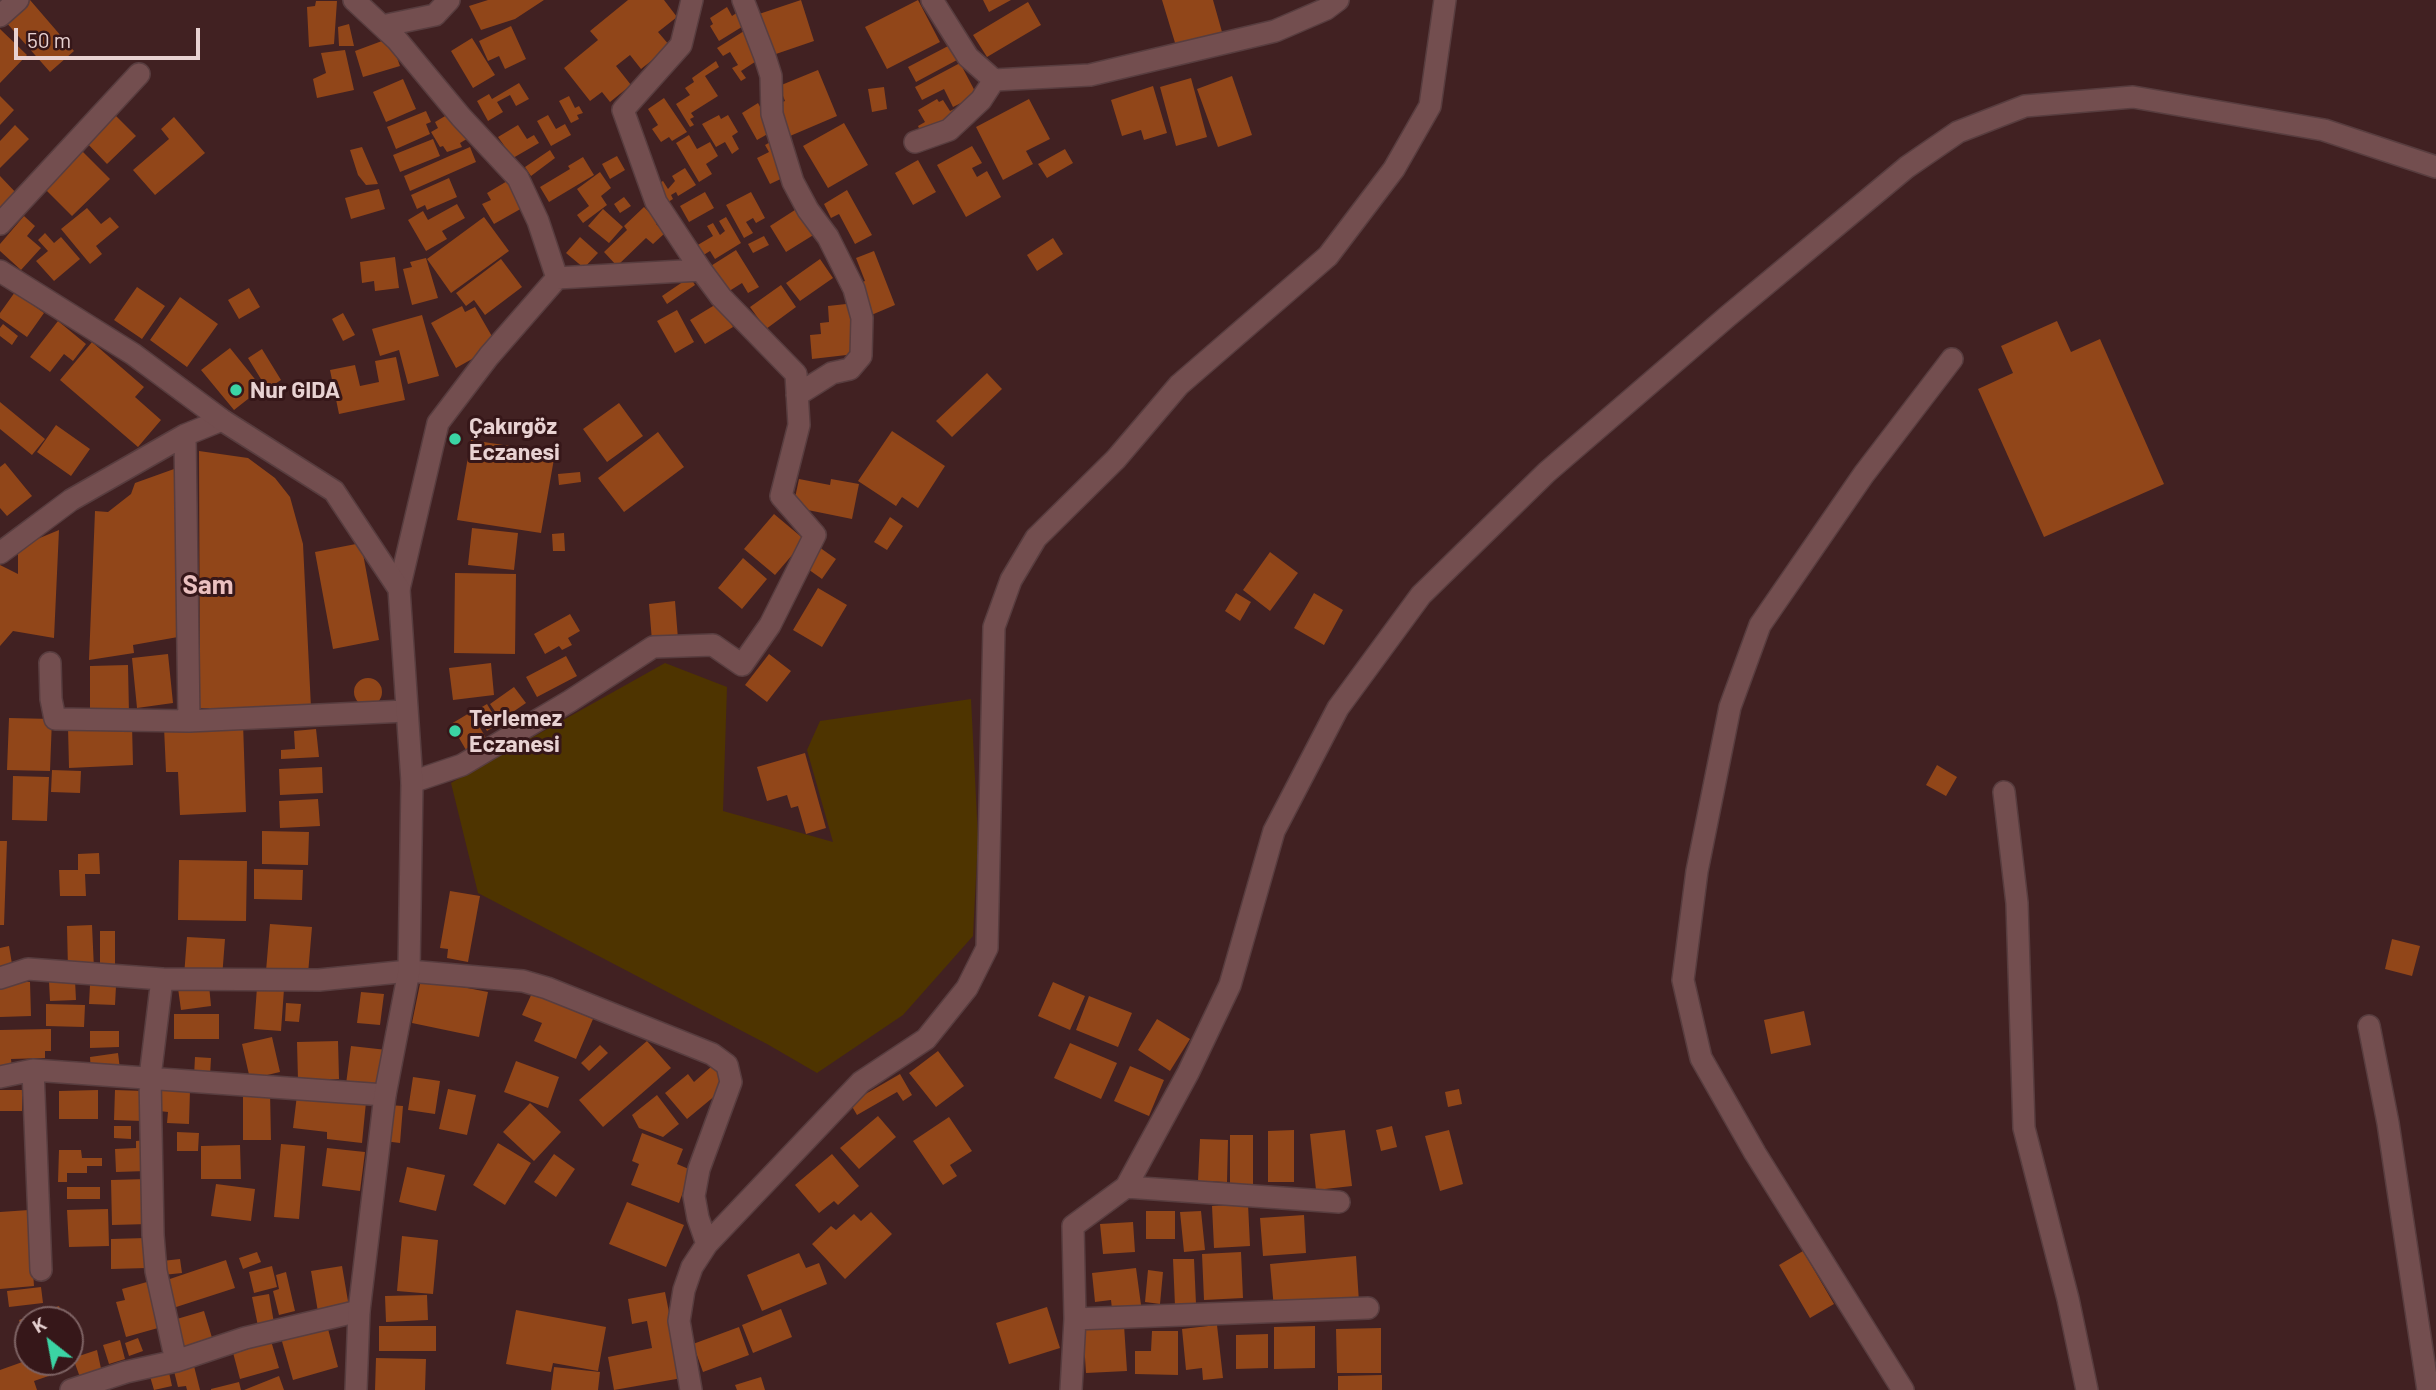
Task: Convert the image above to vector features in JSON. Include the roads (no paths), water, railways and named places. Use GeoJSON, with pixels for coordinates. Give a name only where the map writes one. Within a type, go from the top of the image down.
{"type":"FeatureCollection","features":[{"type":"Feature","properties":{"kind":"street"},"geometry":{"type":"LineString","coordinates":[[0,16],[18,0]]}},
{"type":"Feature","properties":{"kind":"street"},"geometry":{"type":"LineString","coordinates":[[354,0],[397,40],[461,117],[518,178],[538,221],[557,278]]}},
{"type":"Feature","properties":{"kind":"street"},"geometry":{"type":"LineString","coordinates":[[382,26],[435,15],[449,0]]}},
{"type":"Feature","properties":{"kind":"street"},"geometry":{"type":"LineString","coordinates":[[412,782],[462,765],[570,701],[653,647],[713,645],[742,665],[770,625],[816,535],[781,496],[799,425],[796,374],[721,297],[656,202],[623,110],[681,45],[692,0]]}},
{"type":"Feature","properties":{"kind":"street"},"geometry":{"type":"LineString","coordinates":[[743,0],[771,76],[772,114],[793,182],[828,237],[854,289],[862,318],[861,356],[850,369],[832,373],[797,395]]}},
{"type":"Feature","properties":{"kind":"street"},"geometry":{"type":"LineString","coordinates":[[932,0],[968,57],[994,80],[1090,75],[1275,31],[1326,9],[1338,0]]}},
{"type":"Feature","properties":{"kind":"street"},"geometry":{"type":"LineString","coordinates":[[691,1390],[679,1321],[684,1290],[692,1267],[708,1244],[861,1082],[926,1039],[967,988],[987,948],[995,627],[1012,580],[1036,538],[1116,459],[1179,384],[1328,256],[1394,169],[1430,106],[1445,0]]}},
{"type":"Feature","properties":{"kind":"street"},"geometry":{"type":"LineString","coordinates":[[0,224],[139,75]]}},
{"type":"Feature","properties":{"kind":"street"},"geometry":{"type":"LineString","coordinates":[[915,142],[949,130],[981,100],[994,80]]}},
{"type":"Feature","properties":{"kind":"street"},"geometry":{"type":"LineString","coordinates":[[1071,1390],[1075,1319],[1073,1226],[1126,1187],[1188,1073],[1230,985],[1274,831],[1338,708],[1421,595],[1547,472],[1907,167],[1958,132],[2025,106],[2133,97],[2324,130],[2436,167]]}},
{"type":"Feature","properties":{"kind":"street"},"geometry":{"type":"LineString","coordinates":[[356,1390],[359,1311],[385,1095],[409,971],[412,782],[399,589],[438,423],[489,356],[557,278],[701,270]]}},
{"type":"Feature","properties":{"kind":"street"},"geometry":{"type":"LineString","coordinates":[[0,271],[133,354],[222,420],[334,491],[399,589]]}},
{"type":"Feature","properties":{"kind":"street"},"geometry":{"type":"LineString","coordinates":[[1903,1390],[1755,1153],[1700,1058],[1683,980],[1697,871],[1730,707],[1760,625],[1864,474],[1952,359]]}},
{"type":"Feature","properties":{"kind":"street"},"geometry":{"type":"LineString","coordinates":[[0,553],[71,500],[185,435],[222,420]]}},
{"type":"Feature","properties":{"kind":"street"},"geometry":{"type":"LineString","coordinates":[[185,435],[189,721]]}},
{"type":"Feature","properties":{"kind":"street"},"geometry":{"type":"LineString","coordinates":[[50,663],[51,699],[55,719],[189,721],[406,711]]}},
{"type":"Feature","properties":{"kind":"street"},"geometry":{"type":"LineString","coordinates":[[2004,792],[2017,903],[2024,1129],[2068,1299],[2087,1390]]}},
{"type":"Feature","properties":{"kind":"street"},"geometry":{"type":"LineString","coordinates":[[0,978],[28,969],[162,979],[319,980],[409,971],[523,981],[547,988],[712,1054],[727,1065],[731,1082],[699,1169],[694,1196],[698,1218],[708,1244]]}},
{"type":"Feature","properties":{"kind":"street"},"geometry":{"type":"LineString","coordinates":[[162,979],[150,1077],[156,1271],[176,1361]]}},
{"type":"Feature","properties":{"kind":"street"},"geometry":{"type":"LineString","coordinates":[[2369,1026],[2388,1123],[2428,1390]]}},
{"type":"Feature","properties":{"kind":"street"},"geometry":{"type":"LineString","coordinates":[[0,1077],[33,1070],[385,1095]]}},
{"type":"Feature","properties":{"kind":"street"},"geometry":{"type":"LineString","coordinates":[[33,1070],[41,1270]]}},
{"type":"Feature","properties":{"kind":"street"},"geometry":{"type":"LineString","coordinates":[[1126,1187],[1339,1202]]}},
{"type":"Feature","properties":{"kind":"street"},"geometry":{"type":"LineString","coordinates":[[1075,1319],[1368,1308]]}},
{"type":"Feature","properties":{"kind":"street"},"geometry":{"type":"LineString","coordinates":[[71,1390],[126,1372],[176,1361],[245,1338],[359,1311]]}},
{"type":"Feature","properties":{"kind":"place","name":"Nur GIDA"},"geometry":{"type":"Point","coordinates":[236,390]}},
{"type":"Feature","properties":{"kind":"place","name":"Çakırgöz Eczanesi"},"geometry":{"type":"Point","coordinates":[455,439]}},
{"type":"Feature","properties":{"kind":"place","name":"Terlemez Eczanesi"},"geometry":{"type":"Point","coordinates":[455,731]}},
{"type":"Feature","properties":{"kind":"district","name":"Sam"},"geometry":{"type":"Point","coordinates":[208,585]}}]}
